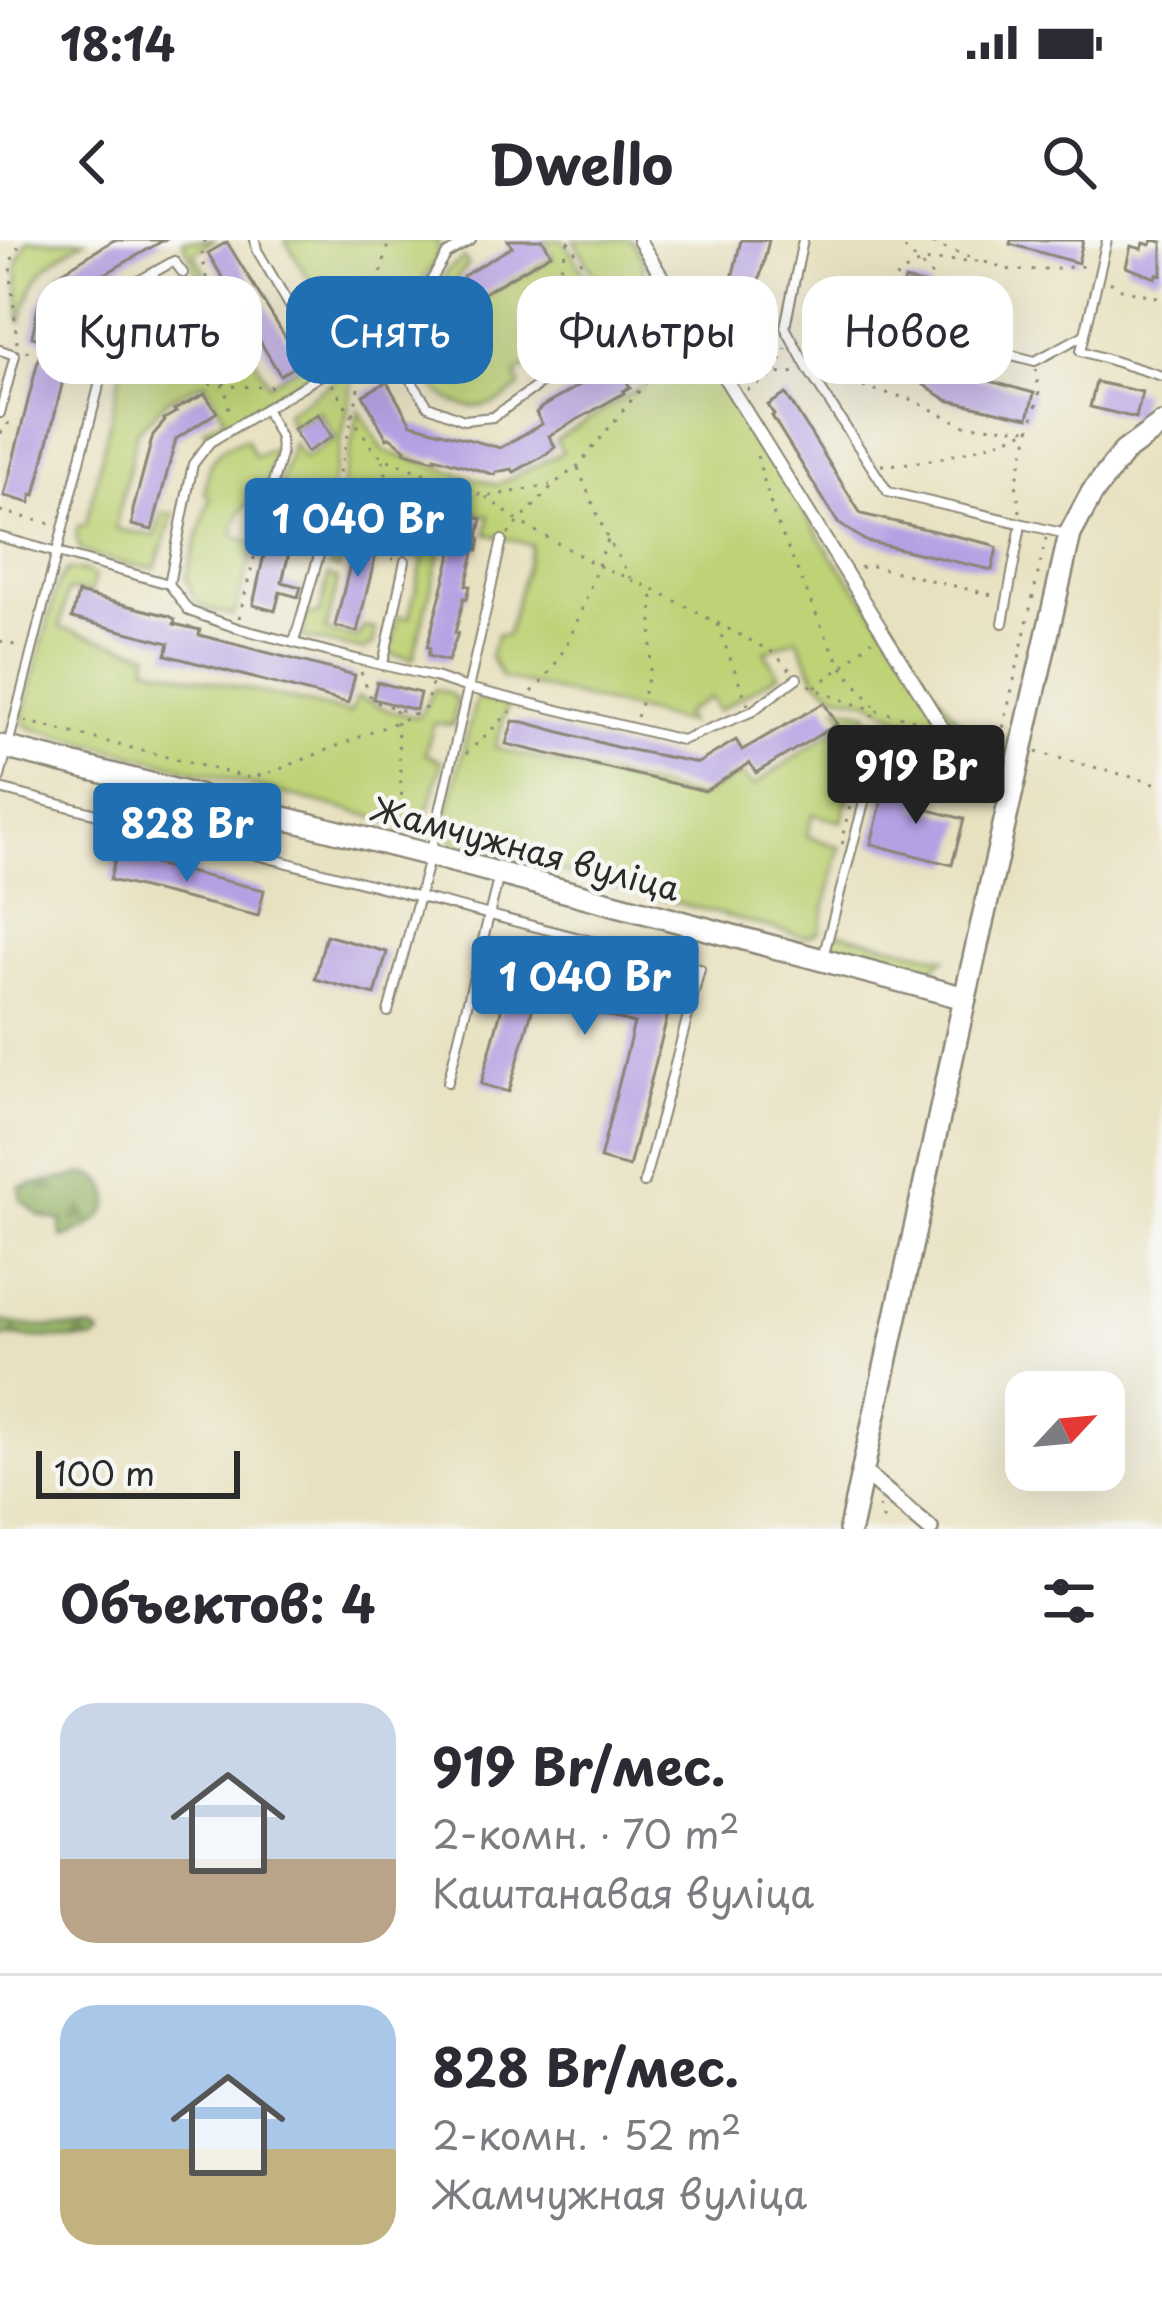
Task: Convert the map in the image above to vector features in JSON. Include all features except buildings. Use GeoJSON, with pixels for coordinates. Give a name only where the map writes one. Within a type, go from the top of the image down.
{"type":"FeatureCollection","features":[{"type":"Feature","properties":{"kind":"main road"},"geometry":{"type":"LineString","coordinates":[[850,1529],[1008,800],[1004,770],[1059,532],[1124,452],[1162,424]]}},
{"type":"Feature","properties":{"kind":"main road","name":"Жамчужная вуліца"},"geometry":{"type":"LineString","coordinates":[[4,747],[965,998]]}},
{"type":"Feature","properties":{"kind":"street"},"geometry":{"type":"LineString","coordinates":[[639,240],[661,276]]}},
{"type":"Feature","properties":{"kind":"street"},"geometry":{"type":"LineString","coordinates":[[728,384],[944,730],[1004,770]]}},
{"type":"Feature","properties":{"kind":"street"},"geometry":{"type":"LineString","coordinates":[[862,1471],[930,1529]]}},
{"type":"Feature","properties":{"kind":"lane"},"geometry":{"type":"LineString","coordinates":[[255,240],[286,299]]}},
{"type":"Feature","properties":{"kind":"lane"},"geometry":{"type":"LineString","coordinates":[[434,276],[447,254],[471,240]]}},
{"type":"Feature","properties":{"kind":"lane"},"geometry":{"type":"LineString","coordinates":[[802,240],[785,327],[802,359]]}},
{"type":"Feature","properties":{"kind":"lane"},"geometry":{"type":"LineString","coordinates":[[1107,240],[1081,351],[1162,376]]}},
{"type":"Feature","properties":{"kind":"lane"},"geometry":{"type":"LineString","coordinates":[[147,276],[174,261],[184,273]]}},
{"type":"Feature","properties":{"kind":"lane"},"geometry":{"type":"LineString","coordinates":[[1013,355],[1035,361],[1085,334]]}},
{"type":"Feature","properties":{"kind":"lane"},"geometry":{"type":"LineString","coordinates":[[0,350],[15,355],[0,413]]}},
{"type":"Feature","properties":{"kind":"lane"},"geometry":{"type":"LineString","coordinates":[[0,777],[100,384]]}},
{"type":"Feature","properties":{"kind":"lane"},"geometry":{"type":"LineString","coordinates":[[169,584],[193,464],[210,442],[307,384]]}},
{"type":"Feature","properties":{"kind":"lane"},"geometry":{"type":"LineString","coordinates":[[413,384],[428,406],[464,420],[493,417],[539,385]]}},
{"type":"Feature","properties":{"kind":"lane"},"geometry":{"type":"LineString","coordinates":[[817,384],[888,492],[1059,532]]}},
{"type":"Feature","properties":{"kind":"lane"},"geometry":{"type":"LineString","coordinates":[[257,538],[281,454],[280,437],[266,410]]}},
{"type":"Feature","properties":{"kind":"lane"},"geometry":{"type":"LineString","coordinates":[[1003,623],[1022,525]]}},
{"type":"Feature","properties":{"kind":"lane"},"geometry":{"type":"LineString","coordinates":[[0,537],[169,584],[189,611],[237,628],[682,740],[751,712],[797,678]]}},
{"type":"Feature","properties":{"kind":"lane"},"geometry":{"type":"LineString","coordinates":[[388,1012],[430,856],[502,540]]}},
{"type":"Feature","properties":{"kind":"lane"},"geometry":{"type":"LineString","coordinates":[[293,642],[323,541]]}},
{"type":"Feature","properties":{"kind":"lane"},"geometry":{"type":"LineString","coordinates":[[383,664],[405,561]]}},
{"type":"Feature","properties":{"kind":"lane"},"geometry":{"type":"LineString","coordinates":[[823,959],[874,761],[1008,800]]}},
{"type":"Feature","properties":{"kind":"lane"},"geometry":{"type":"LineString","coordinates":[[0,789],[700,969],[644,1184]]}},
{"type":"Feature","properties":{"kind":"lane"},"geometry":{"type":"LineString","coordinates":[[448,1082],[500,874]]}},
{"type":"Feature","properties":{"kind":"path"},"geometry":{"type":"LineString","coordinates":[[20,240],[10,262],[17,349],[36,354]]}},
{"type":"Feature","properties":{"kind":"path"},"geometry":{"type":"LineString","coordinates":[[205,240],[202,254],[232,429]]}},
{"type":"Feature","properties":{"kind":"path"},"geometry":{"type":"LineString","coordinates":[[380,276],[389,240]]}},
{"type":"Feature","properties":{"kind":"path"},"geometry":{"type":"LineString","coordinates":[[568,240],[590,276]]}},
{"type":"Feature","properties":{"kind":"path"},"geometry":{"type":"LineString","coordinates":[[539,385],[546,322],[568,240]]}},
{"type":"Feature","properties":{"kind":"path"},"geometry":{"type":"LineString","coordinates":[[896,240],[932,276]]}},
{"type":"Feature","properties":{"kind":"path"},"geometry":{"type":"LineString","coordinates":[[921,240],[1014,272],[1100,269],[1117,288],[1162,298]]}},
{"type":"Feature","properties":{"kind":"path"},"geometry":{"type":"LineString","coordinates":[[647,254],[648,276]]}},
{"type":"Feature","properties":{"kind":"path"},"geometry":{"type":"LineString","coordinates":[[3,270],[14,256]]}},
{"type":"Feature","properties":{"kind":"path"},"geometry":{"type":"LineString","coordinates":[[983,261],[919,263],[894,279],[825,377],[910,399],[964,425],[1030,429]]}},
{"type":"Feature","properties":{"kind":"path"},"geometry":{"type":"LineString","coordinates":[[778,367],[790,338]]}},
{"type":"Feature","properties":{"kind":"path"},"geometry":{"type":"LineString","coordinates":[[1022,525],[1016,482],[1039,395],[1035,361]]}},
{"type":"Feature","properties":{"kind":"path"},"geometry":{"type":"LineString","coordinates":[[210,384],[302,387]]}},
{"type":"Feature","properties":{"kind":"path"},"geometry":{"type":"LineString","coordinates":[[331,384],[383,458],[486,497],[519,522],[597,566],[653,589],[775,653],[797,678],[832,698],[944,730]]}},
{"type":"Feature","properties":{"kind":"path"},"geometry":{"type":"LineString","coordinates":[[323,541],[357,384]]}},
{"type":"Feature","properties":{"kind":"path"},"geometry":{"type":"LineString","coordinates":[[502,540],[554,484],[578,466],[645,384]]}},
{"type":"Feature","properties":{"kind":"path"},"geometry":{"type":"LineString","coordinates":[[736,397],[758,384]]}},
{"type":"Feature","properties":{"kind":"path"},"geometry":{"type":"LineString","coordinates":[[870,466],[911,465],[973,452],[1030,429]]}},
{"type":"Feature","properties":{"kind":"path"},"geometry":{"type":"LineString","coordinates":[[757,455],[773,516],[823,630],[842,668],[875,707]]}},
{"type":"Feature","properties":{"kind":"path"},"geometry":{"type":"LineString","coordinates":[[383,458],[395,515],[384,557],[405,561]]}},
{"type":"Feature","properties":{"kind":"path"},"geometry":{"type":"LineString","coordinates":[[578,466],[608,540],[633,580]]}},
{"type":"Feature","properties":{"kind":"path"},"geometry":{"type":"LineString","coordinates":[[486,497],[554,484]]}},
{"type":"Feature","properties":{"kind":"path"},"geometry":{"type":"LineString","coordinates":[[0,511],[64,527]]}},
{"type":"Feature","properties":{"kind":"path"},"geometry":{"type":"LineString","coordinates":[[1059,532],[1004,770],[1020,774],[1035,752],[1162,785]]}},
{"type":"Feature","properties":{"kind":"path"},"geometry":{"type":"LineString","coordinates":[[237,628],[257,538]]}},
{"type":"Feature","properties":{"kind":"path"},"geometry":{"type":"LineString","coordinates":[[450,769],[550,675],[608,540]]}},
{"type":"Feature","properties":{"kind":"path"},"geometry":{"type":"LineString","coordinates":[[847,572],[868,566],[1007,599]]}},
{"type":"Feature","properties":{"kind":"path"},"geometry":{"type":"LineString","coordinates":[[634,728],[650,672],[653,589]]}},
{"type":"Feature","properties":{"kind":"path"},"geometry":{"type":"LineString","coordinates":[[716,622],[751,712]]}},
{"type":"Feature","properties":{"kind":"path"},"geometry":{"type":"LineString","coordinates":[[813,688],[883,630]]}},
{"type":"Feature","properties":{"kind":"path"},"geometry":{"type":"LineString","coordinates":[[0,641],[31,650]]}},
{"type":"Feature","properties":{"kind":"path"},"geometry":{"type":"LineString","coordinates":[[356,659],[372,701],[416,714]]}},
{"type":"Feature","properties":{"kind":"path"},"geometry":{"type":"LineString","coordinates":[[14,718],[250,778],[424,710],[435,677]]}},
{"type":"Feature","properties":{"kind":"path"},"geometry":{"type":"LineString","coordinates":[[851,846],[841,842],[875,707]]}},
{"type":"Feature","properties":{"kind":"path"},"geometry":{"type":"LineString","coordinates":[[396,709],[405,849]]}},
{"type":"Feature","properties":{"kind":"green space"},"geometry":{"type":"Polygon","coordinates":[[[28,240],[85,240],[36,276],[20,324],[17,263],[28,240]]]}},
{"type":"Feature","properties":{"kind":"green space"},"geometry":{"type":"Polygon","coordinates":[[[183,240],[214,240],[194,253],[207,276],[198,276],[183,240]]]}},
{"type":"Feature","properties":{"kind":"green space"},"geometry":{"type":"Polygon","coordinates":[[[285,240],[438,240],[438,257],[426,276],[307,276],[285,240]]]}},
{"type":"Feature","properties":{"kind":"green space"},"geometry":{"type":"Polygon","coordinates":[[[543,240],[564,240],[586,276],[522,276],[553,258],[543,240]]]}},
{"type":"Feature","properties":{"kind":"green space"},"geometry":{"type":"Polygon","coordinates":[[[574,240],[631,240],[643,259],[643,276],[595,276],[574,240]]]}},
{"type":"Feature","properties":{"kind":"green space"},"geometry":{"type":"Polygon","coordinates":[[[464,258],[468,265],[459,276],[444,276],[464,258]]]}},
{"type":"Feature","properties":{"kind":"green space"},"geometry":{"type":"Polygon","coordinates":[[[517,279],[516,374],[520,387],[485,406],[459,404],[431,384],[493,384],[493,293],[517,279]]]}},
{"type":"Feature","properties":{"kind":"green space"},"geometry":{"type":"Polygon","coordinates":[[[262,372],[269,384],[286,374],[286,384],[294,384],[210,437],[204,429],[225,417],[206,384],[262,384],[262,372]]]}},
{"type":"Feature","properties":{"kind":"green space"},"geometry":{"type":"Polygon","coordinates":[[[118,384],[201,384],[169,399],[137,431],[115,529],[155,536],[162,513],[174,514],[155,568],[80,550],[78,526],[86,525],[118,384]]]}},
{"type":"Feature","properties":{"kind":"green space"},"geometry":{"type":"Polygon","coordinates":[[[330,384],[351,384],[321,538],[298,533],[304,509],[276,500],[293,443],[304,459],[336,438],[319,411],[291,427],[286,413],[330,384]]]}},
{"type":"Feature","properties":{"kind":"green space"},"geometry":{"type":"Polygon","coordinates":[[[645,384],[723,384],[834,559],[994,767],[867,700],[837,694],[816,679],[797,638],[765,652],[779,674],[718,711],[710,697],[683,714],[688,723],[502,678],[490,656],[497,635],[507,635],[532,545],[487,534],[489,516],[452,506],[413,659],[390,654],[398,616],[409,617],[423,558],[378,549],[382,531],[352,524],[339,569],[330,567],[341,531],[332,529],[359,410],[384,451],[497,485],[563,452],[556,440],[645,384]]]}},
{"type":"Feature","properties":{"kind":"green space"},"geometry":{"type":"Polygon","coordinates":[[[246,439],[255,457],[273,449],[274,457],[265,492],[236,521],[234,536],[255,544],[234,616],[195,602],[186,577],[210,497],[205,493],[211,465],[220,451],[246,439]]]}},
{"type":"Feature","properties":{"kind":"green space"},"geometry":{"type":"Polygon","coordinates":[[[67,570],[95,576],[91,593],[68,590],[60,628],[149,653],[147,666],[350,713],[357,697],[418,717],[435,689],[449,693],[457,700],[453,725],[434,723],[425,754],[442,761],[426,819],[419,828],[406,828],[30,728],[22,720],[58,583],[67,570]]]}},
{"type":"Feature","properties":{"kind":"green space"},"geometry":{"type":"Polygon","coordinates":[[[328,576],[338,579],[326,631],[357,638],[364,627],[375,629],[374,644],[363,650],[302,638],[306,615],[320,614],[328,576]]]}},
{"type":"Feature","properties":{"kind":"green space"},"geometry":{"type":"Polygon","coordinates":[[[479,699],[508,705],[495,748],[700,798],[741,774],[753,786],[847,721],[837,706],[868,712],[842,822],[813,814],[807,836],[840,847],[819,932],[806,937],[454,843],[444,830],[445,822],[479,699]]]}},
{"type":"Feature","properties":{"kind":"green space"},"geometry":{"type":"Polygon","coordinates":[[[830,931],[945,958],[932,968],[918,968],[835,947],[830,931]]]}},
{"type":"Feature","properties":{"kind":"green space"},"geometry":{"type":"Polygon","coordinates":[[[85,1174],[104,1184],[107,1208],[96,1221],[63,1238],[62,1221],[40,1216],[21,1200],[20,1187],[85,1174]]]}},
{"type":"Feature","properties":{"kind":"green space"},"geometry":{"type":"Polygon","coordinates":[[[0,1321],[93,1329],[100,1334],[95,1340],[0,1337],[0,1321]]]}}]}
